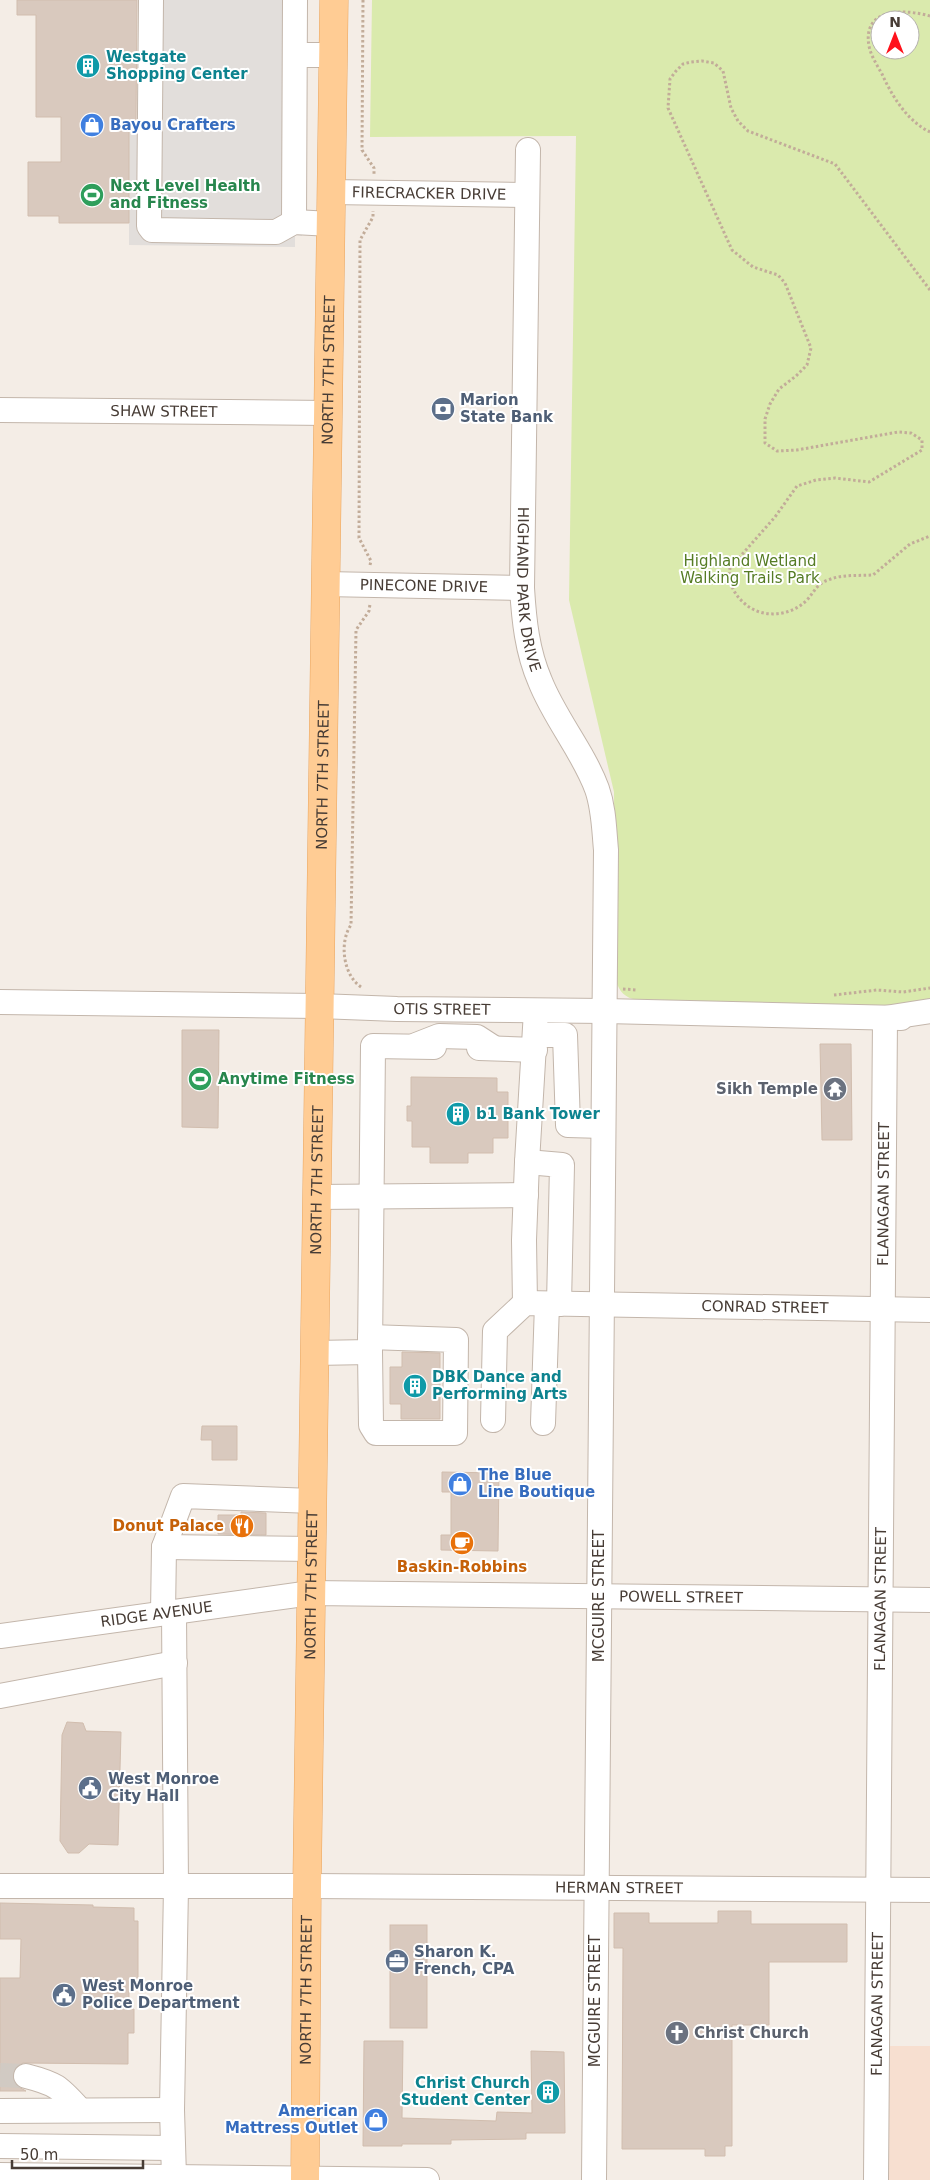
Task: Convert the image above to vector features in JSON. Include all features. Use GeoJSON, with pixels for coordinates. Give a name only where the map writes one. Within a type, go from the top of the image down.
{"type":"FeatureCollection","features":[{"type":"Feature","properties":{"kind":"main road","name":"NORTH 7TH STREET"},"geometry":{"type":"LineString","coordinates":[[305,2179],[312,1501],[334,0]]}},
{"type":"Feature","properties":{"kind":"street"},"geometry":{"type":"LineString","coordinates":[[151,0],[148,222],[152,230],[276,232],[294,222],[330,224]]}},
{"type":"Feature","properties":{"kind":"street"},"geometry":{"type":"LineString","coordinates":[[294,222],[295,0]]}},
{"type":"Feature","properties":{"kind":"street"},"geometry":{"type":"LineString","coordinates":[[295,55],[333,55]]}},
{"type":"Feature","properties":{"kind":"street","name":"HIGHAND PARK DRIVE"},"geometry":{"type":"LineString","coordinates":[[528,150],[522,588],[525,630],[532,660],[544,690],[588,769],[602,806],[606,850],[606,1011]]}},
{"type":"Feature","properties":{"kind":"street","name":"FIRECRACKER DRIVE"},"geometry":{"type":"LineString","coordinates":[[331,192],[526,195]]}},
{"type":"Feature","properties":{"kind":"street","name":"SHAW STREET"},"geometry":{"type":"LineString","coordinates":[[0,410],[328,414]]}},
{"type":"Feature","properties":{"kind":"street","name":"PINECONE DRIVE"},"geometry":{"type":"LineString","coordinates":[[325,584],[522,588]]}},
{"type":"Feature","properties":{"kind":"street","name":"OTIS STREET"},"geometry":{"type":"LineString","coordinates":[[0,1002],[930,1018]]}},
{"type":"Feature","properties":{"kind":"street"},"geometry":{"type":"LineString","coordinates":[[397,1009],[425,1047]]}},
{"type":"Feature","properties":{"kind":"street"},"geometry":{"type":"LineString","coordinates":[[536,1011],[524,1240],[544,1304]]}},
{"type":"Feature","properties":{"kind":"street","name":"MCGUIRE STREET"},"geometry":{"type":"LineString","coordinates":[[594,2180],[602,1126],[606,1011]]}},
{"type":"Feature","properties":{"kind":"street","name":"OTIS STREET"},"geometry":{"type":"LineString","coordinates":[[885,1018],[930,1011]]}},
{"type":"Feature","properties":{"kind":"street","name":"FLANAGAN STREET"},"geometry":{"type":"LineString","coordinates":[[876,2180],[885,1018]]}},
{"type":"Feature","properties":{"kind":"street"},"geometry":{"type":"LineString","coordinates":[[314,1353],[370,1344],[456,1340],[454,1433],[376,1433],[371,1425],[370,1344],[373,1046],[494,1048],[535,1043],[565,1034],[568,1124],[602,1126]]}},
{"type":"Feature","properties":{"kind":"street"},"geometry":{"type":"LineString","coordinates":[[425,1047],[439,1036],[477,1037],[494,1048]]}},
{"type":"Feature","properties":{"kind":"street"},"geometry":{"type":"LineString","coordinates":[[527,1162],[562,1164],[544,1304],[543,1423]]}},
{"type":"Feature","properties":{"kind":"street"},"geometry":{"type":"LineString","coordinates":[[317,1197],[526,1195]]}},
{"type":"Feature","properties":{"kind":"street"},"geometry":{"type":"LineString","coordinates":[[493,1420],[495,1331],[544,1304]]}},
{"type":"Feature","properties":{"kind":"street","name":"CONRAD STREET"},"geometry":{"type":"LineString","coordinates":[[544,1304],[930,1310]]}},
{"type":"Feature","properties":{"kind":"street"},"geometry":{"type":"LineString","coordinates":[[174,2177],[172,2110],[176,1887],[175,1663],[164,1547],[182,1496],[312,1501]]}},
{"type":"Feature","properties":{"kind":"street"},"geometry":{"type":"LineString","coordinates":[[164,1547],[312,1549]]}},
{"type":"Feature","properties":{"kind":"street","name":"POWELL STREET"},"geometry":{"type":"LineString","coordinates":[[311,1593],[930,1600]]}},
{"type":"Feature","properties":{"kind":"street","name":"RIDGE AVENUE"},"geometry":{"type":"LineString","coordinates":[[0,1636],[311,1593]]}},
{"type":"Feature","properties":{"kind":"street"},"geometry":{"type":"LineString","coordinates":[[0,1696],[175,1663]]}},
{"type":"Feature","properties":{"kind":"street","name":"HERMAN STREET"},"geometry":{"type":"LineString","coordinates":[[0,1886],[930,1890]]}},
{"type":"Feature","properties":{"kind":"street"},"geometry":{"type":"LineString","coordinates":[[26,2076],[50,2082],[62,2090],[80,2110]]}},
{"type":"Feature","properties":{"kind":"street"},"geometry":{"type":"LineString","coordinates":[[0,2111],[172,2110]]}},
{"type":"Feature","properties":{"kind":"street"},"geometry":{"type":"LineString","coordinates":[[0,2146],[173,2148]]}},
{"type":"Feature","properties":{"kind":"street"},"geometry":{"type":"LineString","coordinates":[[0,2174],[37,2178],[174,2177],[427,2180]]}},
{"type":"Feature","properties":{"kind":"path"},"geometry":{"type":"LineString","coordinates":[[363,0],[362,150],[374,168],[374,175]]}},
{"type":"Feature","properties":{"kind":"path"},"geometry":{"type":"LineString","coordinates":[[930,16],[893,12],[881,16],[872,24],[869,30],[869,39],[873,57],[894,97],[911,117],[930,132]]}},
{"type":"Feature","properties":{"kind":"path"},"geometry":{"type":"LineString","coordinates":[[930,290],[835,164],[748,131],[738,121],[731,108],[723,71],[714,64],[702,61],[691,62],[683,64],[676,70],[670,79],[668,108],[732,250],[753,266],[778,275],[785,283],[811,348],[807,365],[779,389],[770,404],[765,419],[765,443],[778,451],[797,450],[898,432],[911,433],[922,440],[922,450],[869,482],[835,478],[816,480],[796,486],[775,517],[730,568],[730,584],[742,601],[750,608],[759,612],[778,614],[798,607],[826,580],[839,576],[873,575],[910,544],[930,536]]}},
{"type":"Feature","properties":{"kind":"path"},"geometry":{"type":"LineString","coordinates":[[370,567],[371,561],[359,538],[360,240],[373,218],[373,208]]}},
{"type":"Feature","properties":{"kind":"path"},"geometry":{"type":"LineString","coordinates":[[367,990],[353,980],[348,971],[345,954],[345,933],[350,925],[356,630],[369,611],[370,599]]}},
{"type":"Feature","properties":{"kind":"shaded area"},"geometry":{"type":"Polygon","coordinates":[[[140,0],[304,0],[302,236],[295,235],[295,247],[129,245],[129,123],[140,123],[140,0]]]}},
{"type":"Feature","properties":{"kind":"shaded area"},"geometry":{"type":"Polygon","coordinates":[[[887,2046],[930,2046],[930,2180],[885,2180],[887,2046]]]}},
{"type":"Feature","properties":{"kind":"green space","name":"Highland Wetland Walking Trails Park"},"geometry":{"type":"Polygon","coordinates":[[[372,0],[930,0],[930,1005],[896,1009],[813,1004],[633,999],[623,994],[619,988],[615,978],[614,792],[569,600],[576,136],[370,137],[372,0]]]}},
{"type":"Feature","properties":{"kind":"building","name":"Westgate Shopping Center"},"geometry":{"type":"Polygon","coordinates":[[[17,0],[137,0],[136,123],[129,123],[129,223],[59,223],[59,216],[28,216],[28,162],[61,162],[61,117],[36,117],[36,15],[17,15],[17,0]]]}},
{"type":"Feature","properties":{"kind":"building","name":"Anytime Fitness"},"geometry":{"type":"Polygon","coordinates":[[[182,1030],[219,1030],[218,1128],[182,1127],[182,1030]]]}},
{"type":"Feature","properties":{"kind":"building"},"geometry":{"type":"Polygon","coordinates":[[[820,1044],[851,1044],[852,1140],[822,1140],[820,1044]]]}},
{"type":"Feature","properties":{"kind":"building","name":"b1 Bank Tower"},"geometry":{"type":"Polygon","coordinates":[[[411,1077],[497,1078],[497,1092],[508,1092],[508,1138],[493,1138],[493,1153],[468,1153],[468,1163],[430,1163],[430,1147],[412,1147],[412,1121],[407,1121],[407,1106],[411,1106],[411,1077]]]}},
{"type":"Feature","properties":{"kind":"building","name":"DBK Dance and Performing Arts"},"geometry":{"type":"Polygon","coordinates":[[[402,1352],[440,1353],[440,1419],[401,1419],[401,1404],[390,1404],[390,1367],[402,1367],[402,1352]]]}},
{"type":"Feature","properties":{"kind":"building"},"geometry":{"type":"Polygon","coordinates":[[[202,1426],[237,1426],[237,1460],[212,1460],[212,1440],[201,1440],[202,1426]]]}},
{"type":"Feature","properties":{"kind":"building"},"geometry":{"type":"Polygon","coordinates":[[[442,1472],[499,1473],[498,1551],[441,1550],[441,1535],[451,1535],[451,1492],[442,1492],[442,1472]]]}},
{"type":"Feature","properties":{"kind":"building","name":"Donut Palace"},"geometry":{"type":"Polygon","coordinates":[[[241,1512],[266,1513],[266,1535],[218,1534],[218,1515],[241,1515],[241,1512]]]}},
{"type":"Feature","properties":{"kind":"building","name":"West Monroe City Hall"},"geometry":{"type":"Polygon","coordinates":[[[67,1722],[83,1723],[86,1731],[121,1732],[118,1845],[89,1844],[79,1853],[68,1853],[60,1841],[62,1735],[67,1722]]]}},
{"type":"Feature","properties":{"kind":"building","name":"West Monroe Police Department"},"geometry":{"type":"Polygon","coordinates":[[[0,1903],[134,1908],[134,1921],[138,1921],[138,1980],[129,1981],[129,2009],[134,2009],[134,2033],[128,2033],[128,2064],[23,2063],[16,2067],[13,2079],[17,2086],[26,2091],[0,2091],[0,1978],[20,1978],[21,1939],[0,1939],[0,1903]]]}},
{"type":"Feature","properties":{"kind":"building","name":"Christ Church"},"geometry":{"type":"Polygon","coordinates":[[[718,1911],[751,1911],[751,1924],[847,1924],[847,1962],[769,1962],[769,2025],[732,2025],[732,2146],[725,2146],[725,2156],[705,2156],[705,2149],[622,2149],[623,1948],[614,1948],[614,1913],[649,1913],[649,1923],[718,1923],[718,1911]]]}},
{"type":"Feature","properties":{"kind":"building"},"geometry":{"type":"Polygon","coordinates":[[[390,1925],[427,1925],[427,2028],[390,2028],[390,1925]]]}},
{"type":"Feature","properties":{"kind":"building"},"geometry":{"type":"Polygon","coordinates":[[[364,2041],[403,2041],[402,2118],[496,2121],[497,2112],[532,2113],[531,2051],[564,2052],[565,2133],[526,2133],[526,2139],[451,2140],[451,2144],[363,2146],[364,2041]]]}},
{"type":"Feature","properties":{"kind":"tunnel"},"geometry":{"type":"LineString","coordinates":[[0,2075],[26,2076]]}},
{"type":"Feature","properties":{"kind":"place","name":"Westgate Shopping Center"},"geometry":{"type":"Point","coordinates":[88,66]}},
{"type":"Feature","properties":{"kind":"place","name":"Bayou Crafters"},"geometry":{"type":"Point","coordinates":[92,125]}},
{"type":"Feature","properties":{"kind":"place","name":"Next Level Health and Fitness"},"geometry":{"type":"Point","coordinates":[92,195]}},
{"type":"Feature","properties":{"kind":"place","name":"Marion State Bank"},"geometry":{"type":"Point","coordinates":[443,409]}},
{"type":"Feature","properties":{"kind":"place","name":"Anytime Fitness"},"geometry":{"type":"Point","coordinates":[200,1079]}},
{"type":"Feature","properties":{"kind":"place","name":"Sikh Temple"},"geometry":{"type":"Point","coordinates":[835,1089]}},
{"type":"Feature","properties":{"kind":"place","name":"b1 Bank Tower"},"geometry":{"type":"Point","coordinates":[458,1114]}},
{"type":"Feature","properties":{"kind":"place","name":"DBK Dance and Performing Arts"},"geometry":{"type":"Point","coordinates":[415,1386]}},
{"type":"Feature","properties":{"kind":"place","name":"The Blue Line Boutique"},"geometry":{"type":"Point","coordinates":[460,1484]}},
{"type":"Feature","properties":{"kind":"place","name":"Donut Palace"},"geometry":{"type":"Point","coordinates":[242,1526]}},
{"type":"Feature","properties":{"kind":"place","name":"Baskin-Robbins"},"geometry":{"type":"Point","coordinates":[462,1543]}},
{"type":"Feature","properties":{"kind":"place","name":"West Monroe City Hall"},"geometry":{"type":"Point","coordinates":[90,1788]}},
{"type":"Feature","properties":{"kind":"place","name":"Sharon K. French, CPA"},"geometry":{"type":"Point","coordinates":[397,1961]}},
{"type":"Feature","properties":{"kind":"place","name":"West Monroe Police Department"},"geometry":{"type":"Point","coordinates":[64,1995]}},
{"type":"Feature","properties":{"kind":"place","name":"Christ Church"},"geometry":{"type":"Point","coordinates":[677,2033]}},
{"type":"Feature","properties":{"kind":"place","name":"Christ Church Student Center"},"geometry":{"type":"Point","coordinates":[548,2092]}},
{"type":"Feature","properties":{"kind":"place","name":"American Mattress Outlet"},"geometry":{"type":"Point","coordinates":[376,2120]}}]}
